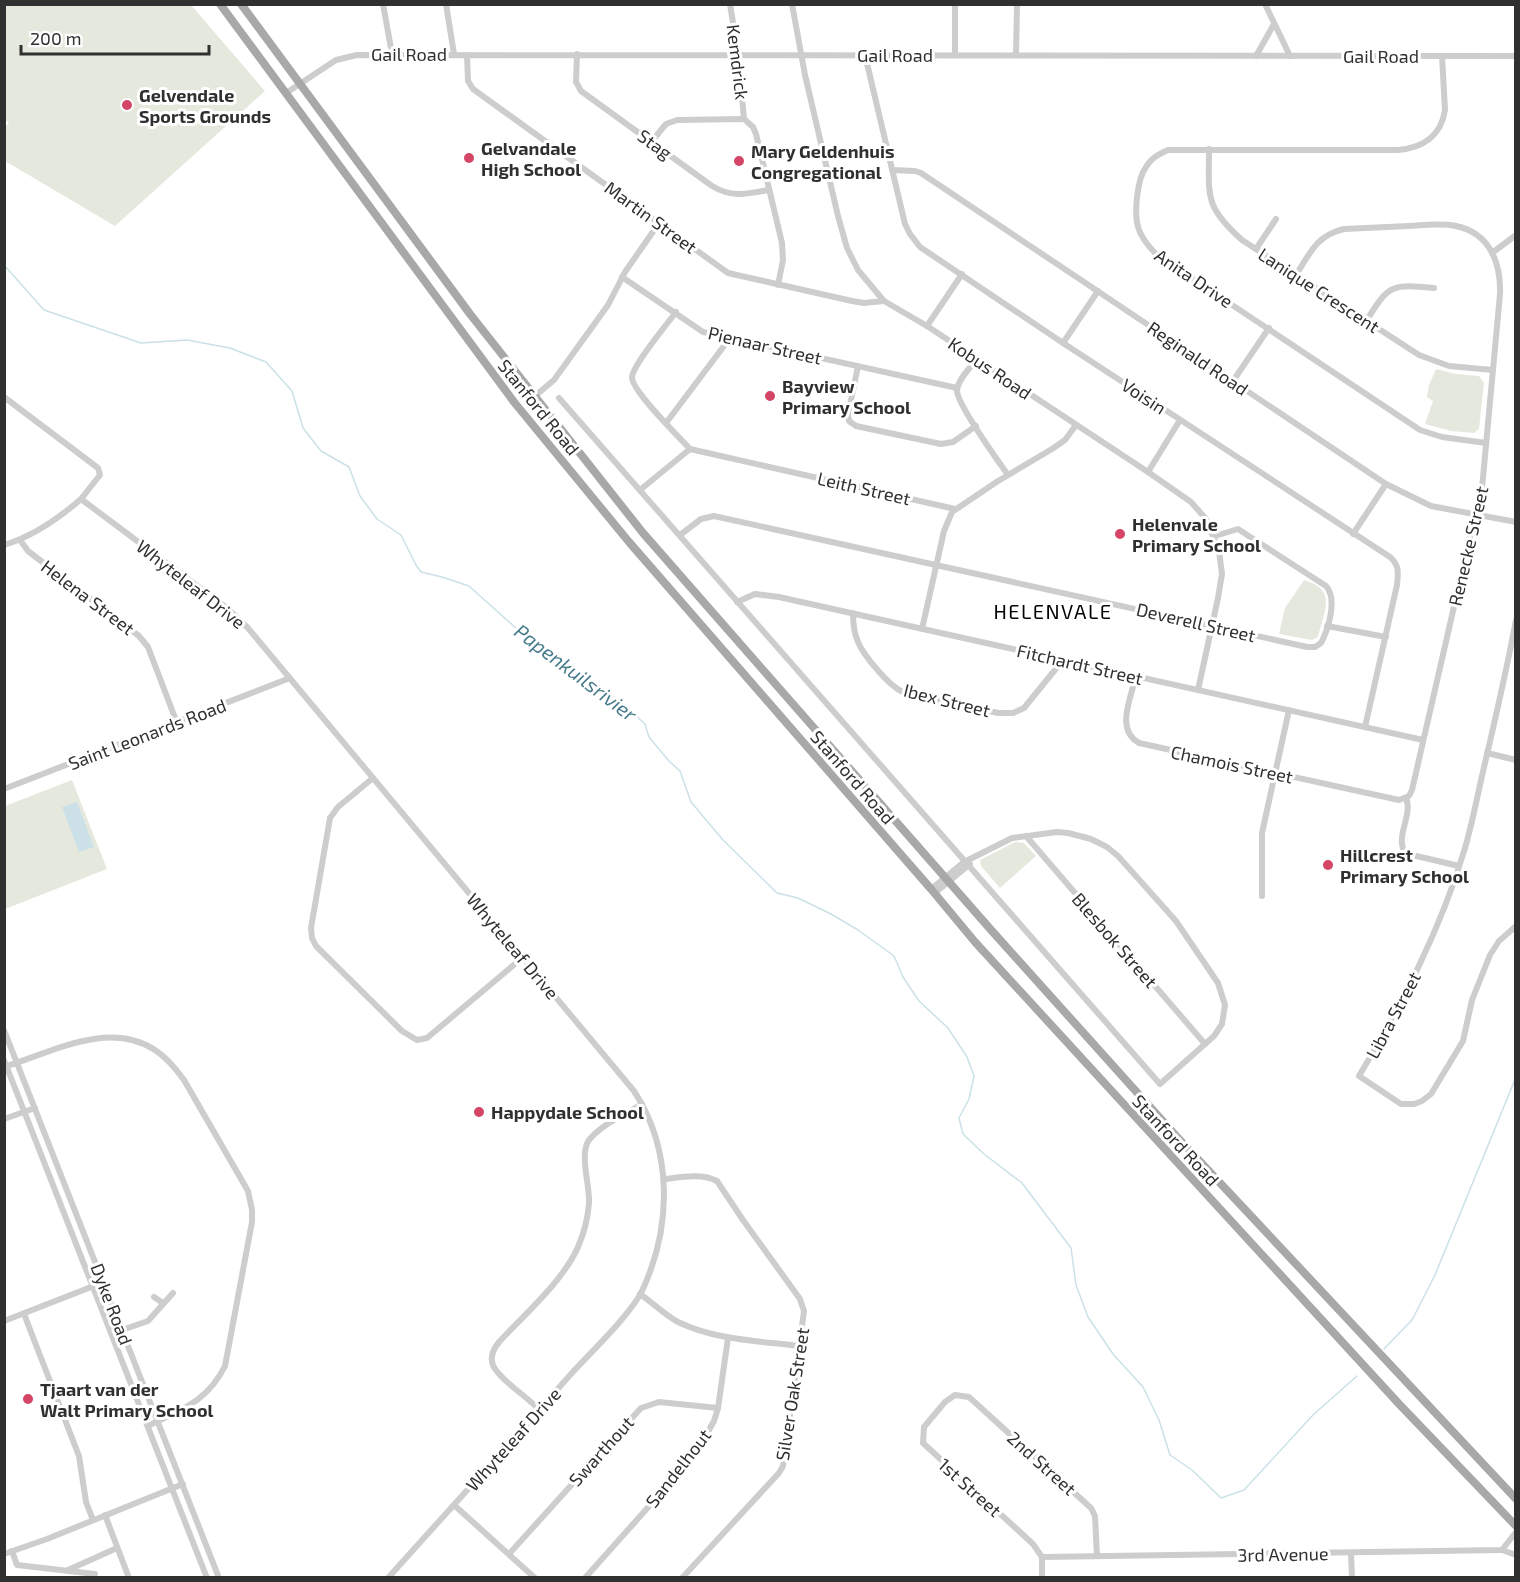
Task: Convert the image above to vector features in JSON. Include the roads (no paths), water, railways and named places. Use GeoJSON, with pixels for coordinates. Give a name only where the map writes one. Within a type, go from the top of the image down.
{"type":"FeatureCollection","features":[{"type":"Feature","properties":{"kind":"main road","name":"Stanford Road"},"geometry":{"type":"LineString","coordinates":[[220,4],[457,327],[521,411],[628,542],[975,942],[1400,1405],[1515,1526]]}},
{"type":"Feature","properties":{"kind":"main road","name":"Stanford Road"},"geometry":{"type":"LineString","coordinates":[[242,4],[470,314],[643,533],[947,880],[1185,1146],[1515,1499]]}},
{"type":"Feature","properties":{"kind":"street"},"geometry":{"type":"LineString","coordinates":[[383,4],[392,54]]}},
{"type":"Feature","properties":{"kind":"street"},"geometry":{"type":"LineString","coordinates":[[446,4],[454,54]]}},
{"type":"Feature","properties":{"kind":"street","name":"Kemdrick"},"geometry":{"type":"LineString","coordinates":[[730,4],[738,54],[744,120]]}},
{"type":"Feature","properties":{"kind":"street","name":"Kobus Road"},"geometry":{"type":"LineString","coordinates":[[792,4],[801,55],[848,248],[858,270],[884,301],[927,326],[1148,472],[1191,502],[1206,519],[1215,536],[1222,574],[1198,690]]}},
{"type":"Feature","properties":{"kind":"street"},"geometry":{"type":"LineString","coordinates":[[955,4],[956,55]]}},
{"type":"Feature","properties":{"kind":"street"},"geometry":{"type":"LineString","coordinates":[[1016,56],[1017,4]]}},
{"type":"Feature","properties":{"kind":"street"},"geometry":{"type":"LineString","coordinates":[[1265,4],[1290,56]]}},
{"type":"Feature","properties":{"kind":"street"},"geometry":{"type":"LineString","coordinates":[[1256,56],[1274,24]]}},
{"type":"Feature","properties":{"kind":"street","name":"Stag"},"geometry":{"type":"LineString","coordinates":[[577,54],[576,79],[579,88],[720,191],[734,195],[768,190]]}},
{"type":"Feature","properties":{"kind":"street","name":"Gail Road"},"geometry":{"type":"LineString","coordinates":[[286,93],[341,58],[357,55],[1515,57]]}},
{"type":"Feature","properties":{"kind":"street","name":"Martin Street"},"geometry":{"type":"LineString","coordinates":[[467,55],[467,76],[473,89],[728,273],[852,301],[864,303],[884,301]]}},
{"type":"Feature","properties":{"kind":"street","name":"Voisin"},"geometry":{"type":"LineString","coordinates":[[865,55],[903,216],[910,234],[920,247],[1390,557],[1397,564],[1399,569],[1386,637],[1365,727]]}},
{"type":"Feature","properties":{"kind":"street","name":"Anita Drive"},"geometry":{"type":"LineString","coordinates":[[1442,56],[1445,111],[1435,135],[1420,146],[1398,150],[1168,150],[1153,158],[1143,172],[1137,201],[1138,228],[1156,255],[1420,430],[1442,437],[1486,443]]}},
{"type":"Feature","properties":{"kind":"street"},"geometry":{"type":"LineString","coordinates":[[652,141],[666,124],[677,120],[744,120],[753,127],[783,249],[778,285]]}},
{"type":"Feature","properties":{"kind":"street","name":"Lanique Crescent"},"geometry":{"type":"LineString","coordinates":[[1209,149],[1210,196],[1223,224],[1256,249],[1419,355],[1449,366],[1493,370]]}},
{"type":"Feature","properties":{"kind":"street","name":"Reginald Road"},"geometry":{"type":"LineString","coordinates":[[892,170],[921,173],[1386,483],[1431,506],[1515,522]]}},
{"type":"Feature","properties":{"kind":"street"},"geometry":{"type":"LineString","coordinates":[[1256,249],[1276,219]]}},
{"type":"Feature","properties":{"kind":"street"},"geometry":{"type":"LineString","coordinates":[[535,396],[554,380],[608,305],[622,278],[659,223]]}},
{"type":"Feature","properties":{"kind":"street","name":"Renecke Street"},"geometry":{"type":"LineString","coordinates":[[1296,275],[1322,237],[1344,229],[1454,225],[1469,229],[1483,240],[1498,264],[1501,276],[1480,499],[1414,785],[1406,798],[1409,807],[1402,841],[1404,851],[1408,854],[1459,866]]}},
{"type":"Feature","properties":{"kind":"street"},"geometry":{"type":"LineString","coordinates":[[1492,253],[1515,235]]}},
{"type":"Feature","properties":{"kind":"street"},"geometry":{"type":"LineString","coordinates":[[927,326],[962,274]]}},
{"type":"Feature","properties":{"kind":"street","name":"Pienaar Street"},"geometry":{"type":"LineString","coordinates":[[622,278],[703,332],[957,388]]}},
{"type":"Feature","properties":{"kind":"street"},"geometry":{"type":"LineString","coordinates":[[1367,320],[1379,300],[1391,288],[1411,285],[1434,288]]}},
{"type":"Feature","properties":{"kind":"street"},"geometry":{"type":"LineString","coordinates":[[1063,343],[1098,291]]}},
{"type":"Feature","properties":{"kind":"street"},"geometry":{"type":"LineString","coordinates":[[640,490],[690,449],[634,386],[632,376],[676,312]]}},
{"type":"Feature","properties":{"kind":"street"},"geometry":{"type":"LineString","coordinates":[[1233,381],[1269,328]]}},
{"type":"Feature","properties":{"kind":"street"},"geometry":{"type":"LineString","coordinates":[[666,423],[730,338]]}},
{"type":"Feature","properties":{"kind":"street"},"geometry":{"type":"LineString","coordinates":[[977,359],[957,388],[963,406],[1008,475]]}},
{"type":"Feature","properties":{"kind":"street"},"geometry":{"type":"LineString","coordinates":[[858,366],[848,415],[849,420],[856,426],[941,444],[953,442],[976,426]]}},
{"type":"Feature","properties":{"kind":"street"},"geometry":{"type":"LineString","coordinates":[[4,397],[99,469],[99,475],[81,499],[52,523],[20,540],[4,545]]}},
{"type":"Feature","properties":{"kind":"street","name":"Stanford Road"},"geometry":{"type":"LineString","coordinates":[[559,398],[1160,1084],[1205,1044]]}},
{"type":"Feature","properties":{"kind":"street"},"geometry":{"type":"LineString","coordinates":[[1148,472],[1180,420]]}},
{"type":"Feature","properties":{"kind":"street"},"geometry":{"type":"LineString","coordinates":[[922,629],[947,523],[955,509],[1065,440],[1076,425]]}},
{"type":"Feature","properties":{"kind":"street","name":"Leith Street"},"geometry":{"type":"LineString","coordinates":[[690,449],[955,509]]}},
{"type":"Feature","properties":{"kind":"street"},"geometry":{"type":"LineString","coordinates":[[1353,534],[1386,483]]}},
{"type":"Feature","properties":{"kind":"street","name":"Whyteleaf Drive"},"geometry":{"type":"LineString","coordinates":[[81,499],[228,609],[248,628],[634,1090],[651,1123],[664,1179],[664,1212],[660,1240],[651,1270],[640,1294],[540,1410],[388,1578]]}},
{"type":"Feature","properties":{"kind":"street","name":"Deverell Street"},"geometry":{"type":"LineString","coordinates":[[680,535],[700,519],[714,516],[1311,647],[1321,644],[1327,626]]}},
{"type":"Feature","properties":{"kind":"street"},"geometry":{"type":"LineString","coordinates":[[1215,536],[1238,529],[1326,586],[1332,600],[1327,626],[1386,637]]}},
{"type":"Feature","properties":{"kind":"street","name":"Helena Street"},"geometry":{"type":"LineString","coordinates":[[20,540],[28,551],[145,642],[177,723]]}},
{"type":"Feature","properties":{"kind":"street","name":"Fitchardt Street"},"geometry":{"type":"LineString","coordinates":[[737,602],[744,597],[759,594],[1424,740]]}},
{"type":"Feature","properties":{"kind":"street","name":"Ibex Street"},"geometry":{"type":"LineString","coordinates":[[853,613],[856,637],[862,649],[898,690],[998,713],[1013,713],[1024,708],[1063,660]]}},
{"type":"Feature","properties":{"kind":"street"},"geometry":{"type":"LineString","coordinates":[[1459,866],[1466,847],[1515,620]]}},
{"type":"Feature","properties":{"kind":"street","name":"Chamois Street"},"geometry":{"type":"LineString","coordinates":[[1136,676],[1125,724],[1131,739],[1148,746],[1275,774],[1399,800],[1406,798]]}},
{"type":"Feature","properties":{"kind":"street","name":"Saint Leonards Road"},"geometry":{"type":"LineString","coordinates":[[4,789],[290,678]]}},
{"type":"Feature","properties":{"kind":"street"},"geometry":{"type":"LineString","coordinates":[[1262,897],[1262,833],[1289,710]]}},
{"type":"Feature","properties":{"kind":"street"},"geometry":{"type":"LineString","coordinates":[[1487,753],[1515,760]]}},
{"type":"Feature","properties":{"kind":"street"},"geometry":{"type":"LineString","coordinates":[[373,778],[338,807],[328,823],[311,928],[316,946],[402,1031],[417,1040],[427,1038],[522,958]]}},
{"type":"Feature","properties":{"kind":"street"},"geometry":{"type":"LineString","coordinates":[[933,891],[974,858],[1004,841],[1057,832],[1091,839],[1107,847],[1142,881],[1176,921],[1222,992],[1225,1010],[1222,1024],[1205,1044]]}},
{"type":"Feature","properties":{"kind":"street","name":"Blesbok Street"},"geometry":{"type":"LineString","coordinates":[[1026,836],[1205,1044]]}},
{"type":"Feature","properties":{"kind":"street","name":"Libra Street"},"geometry":{"type":"LineString","coordinates":[[1459,866],[1416,973],[1390,1026],[1359,1076],[1401,1104],[1407,1105],[1422,1101],[1431,1094],[1463,1041],[1472,1000],[1490,955],[1499,941],[1515,926]]}},
{"type":"Feature","properties":{"kind":"street","name":"Dyke Road"},"geometry":{"type":"LineString","coordinates":[[4,1030],[219,1578]]}},
{"type":"Feature","properties":{"kind":"street"},"geometry":{"type":"LineString","coordinates":[[6,1063],[17,1063],[85,1040],[99,1038],[123,1038],[147,1045],[157,1051],[184,1080],[248,1191],[252,1222],[225,1366],[215,1383],[201,1399],[148,1426]]}},
{"type":"Feature","properties":{"kind":"street","name":"Dyke Road"},"geometry":{"type":"LineString","coordinates":[[6,1063],[206,1577]]}},
{"type":"Feature","properties":{"kind":"street"},"geometry":{"type":"LineString","coordinates":[[540,1410],[498,1373],[493,1364],[492,1354],[499,1342],[560,1276],[578,1249],[589,1202],[584,1153],[588,1142],[598,1132],[642,1104]]}},
{"type":"Feature","properties":{"kind":"street"},"geometry":{"type":"LineString","coordinates":[[4,1119],[35,1108]]}},
{"type":"Feature","properties":{"kind":"street","name":"Silver Oak Street"},"geometry":{"type":"LineString","coordinates":[[664,1179],[703,1177],[712,1179],[721,1185],[742,1220],[800,1299],[804,1311],[783,1466],[682,1578]]}},
{"type":"Feature","properties":{"kind":"street"},"geometry":{"type":"LineString","coordinates":[[4,1321],[104,1282]]}},
{"type":"Feature","properties":{"kind":"street"},"geometry":{"type":"LineString","coordinates":[[122,1330],[148,1321],[173,1293]]}},
{"type":"Feature","properties":{"kind":"street"},"geometry":{"type":"LineString","coordinates":[[640,1294],[679,1322],[728,1338],[799,1346]]}},
{"type":"Feature","properties":{"kind":"street"},"geometry":{"type":"LineString","coordinates":[[154,1297],[163,1303]]}},
{"type":"Feature","properties":{"kind":"street"},"geometry":{"type":"LineString","coordinates":[[24,1314],[79,1456],[86,1502],[93,1520]]}},
{"type":"Feature","properties":{"kind":"street","name":"Sandelhout"},"geometry":{"type":"LineString","coordinates":[[585,1578],[676,1476],[705,1437],[718,1408],[728,1338]]}},
{"type":"Feature","properties":{"kind":"street","name":"2nd Street"},"geometry":{"type":"LineString","coordinates":[[952,1396],[969,1397],[1091,1508],[1095,1516],[1097,1556]]}},
{"type":"Feature","properties":{"kind":"street","name":"1st Street"},"geometry":{"type":"LineString","coordinates":[[952,1396],[924,1427],[923,1443],[1033,1544],[1042,1557]]}},
{"type":"Feature","properties":{"kind":"street","name":"Swarthout"},"geometry":{"type":"LineString","coordinates":[[509,1554],[641,1407],[659,1402],[718,1408]]}},
{"type":"Feature","properties":{"kind":"street"},"geometry":{"type":"LineString","coordinates":[[4,1554],[183,1484]]}},
{"type":"Feature","properties":{"kind":"street"},"geometry":{"type":"LineString","coordinates":[[454,1505],[535,1578]]}},
{"type":"Feature","properties":{"kind":"street"},"geometry":{"type":"LineString","coordinates":[[105,1515],[129,1578]]}},
{"type":"Feature","properties":{"kind":"street"},"geometry":{"type":"LineString","coordinates":[[1515,1532],[1502,1550],[1515,1555]]}},
{"type":"Feature","properties":{"kind":"street"},"geometry":{"type":"LineString","coordinates":[[66,1571],[117,1548]]}},
{"type":"Feature","properties":{"kind":"street","name":"3rd Avenue"},"geometry":{"type":"LineString","coordinates":[[1042,1557],[1502,1550]]}},
{"type":"Feature","properties":{"kind":"street"},"geometry":{"type":"LineString","coordinates":[[12,1551],[17,1565],[95,1574]]}},
{"type":"Feature","properties":{"kind":"street"},"geometry":{"type":"LineString","coordinates":[[1352,1553],[1352,1578]]}},
{"type":"Feature","properties":{"kind":"street"},"geometry":{"type":"LineString","coordinates":[[1042,1557],[1042,1578]]}},
{"type":"Feature","properties":{"kind":"water"},"geometry":{"type":"Polygon","coordinates":[[[77,802],[94,847],[79,852],[62,807],[77,802]]]}},
{"type":"Feature","properties":{"kind":"waterway","name":"Papenkuilsrivier"},"geometry":{"type":"LineString","coordinates":[[4,265],[44,310],[141,343],[187,340],[230,348],[266,362],[292,391],[303,428],[321,451],[349,467],[360,496],[377,519],[401,535],[421,572],[469,586],[537,647],[557,662],[585,676],[620,701],[645,724],[649,737],[680,771],[691,802],[723,840],[777,893],[798,898],[831,914],[894,956],[903,977],[919,1001],[948,1028],[967,1057],[974,1076],[969,1099],[959,1118],[963,1134],[984,1154],[1022,1183],[1071,1248],[1076,1285],[1088,1317],[1113,1354],[1143,1387],[1159,1420],[1170,1455],[1192,1470],[1221,1498],[1244,1490],[1313,1415],[1357,1376]]}},
{"type":"Feature","properties":{"kind":"waterway"},"geometry":{"type":"LineString","coordinates":[[1384,1349],[1412,1320],[1435,1275],[1516,1077]]}},
{"type":"Feature","properties":{"kind":"place","name":"Gelvendale Sports Grounds"},"geometry":{"type":"Point","coordinates":[127,105]}},
{"type":"Feature","properties":{"kind":"place","name":"Gelvandale High School"},"geometry":{"type":"Point","coordinates":[469,158]}},
{"type":"Feature","properties":{"kind":"place","name":"Mary Geldenhuis Congregational"},"geometry":{"type":"Point","coordinates":[739,161]}},
{"type":"Feature","properties":{"kind":"place","name":"Bayview Primary School"},"geometry":{"type":"Point","coordinates":[770,396]}},
{"type":"Feature","properties":{"kind":"place","name":"Helenvale Primary School"},"geometry":{"type":"Point","coordinates":[1120,534]}},
{"type":"Feature","properties":{"kind":"place","name":"Hillcrest Primary School"},"geometry":{"type":"Point","coordinates":[1328,865]}},
{"type":"Feature","properties":{"kind":"place","name":"Happydale School"},"geometry":{"type":"Point","coordinates":[479,1112]}},
{"type":"Feature","properties":{"kind":"place","name":"Tjaart van der Walt Primary School"},"geometry":{"type":"Point","coordinates":[28,1399]}},
{"type":"Feature","properties":{"kind":"district","name":"HELENVALE"},"geometry":{"type":"Point","coordinates":[1053,611]}}]}
